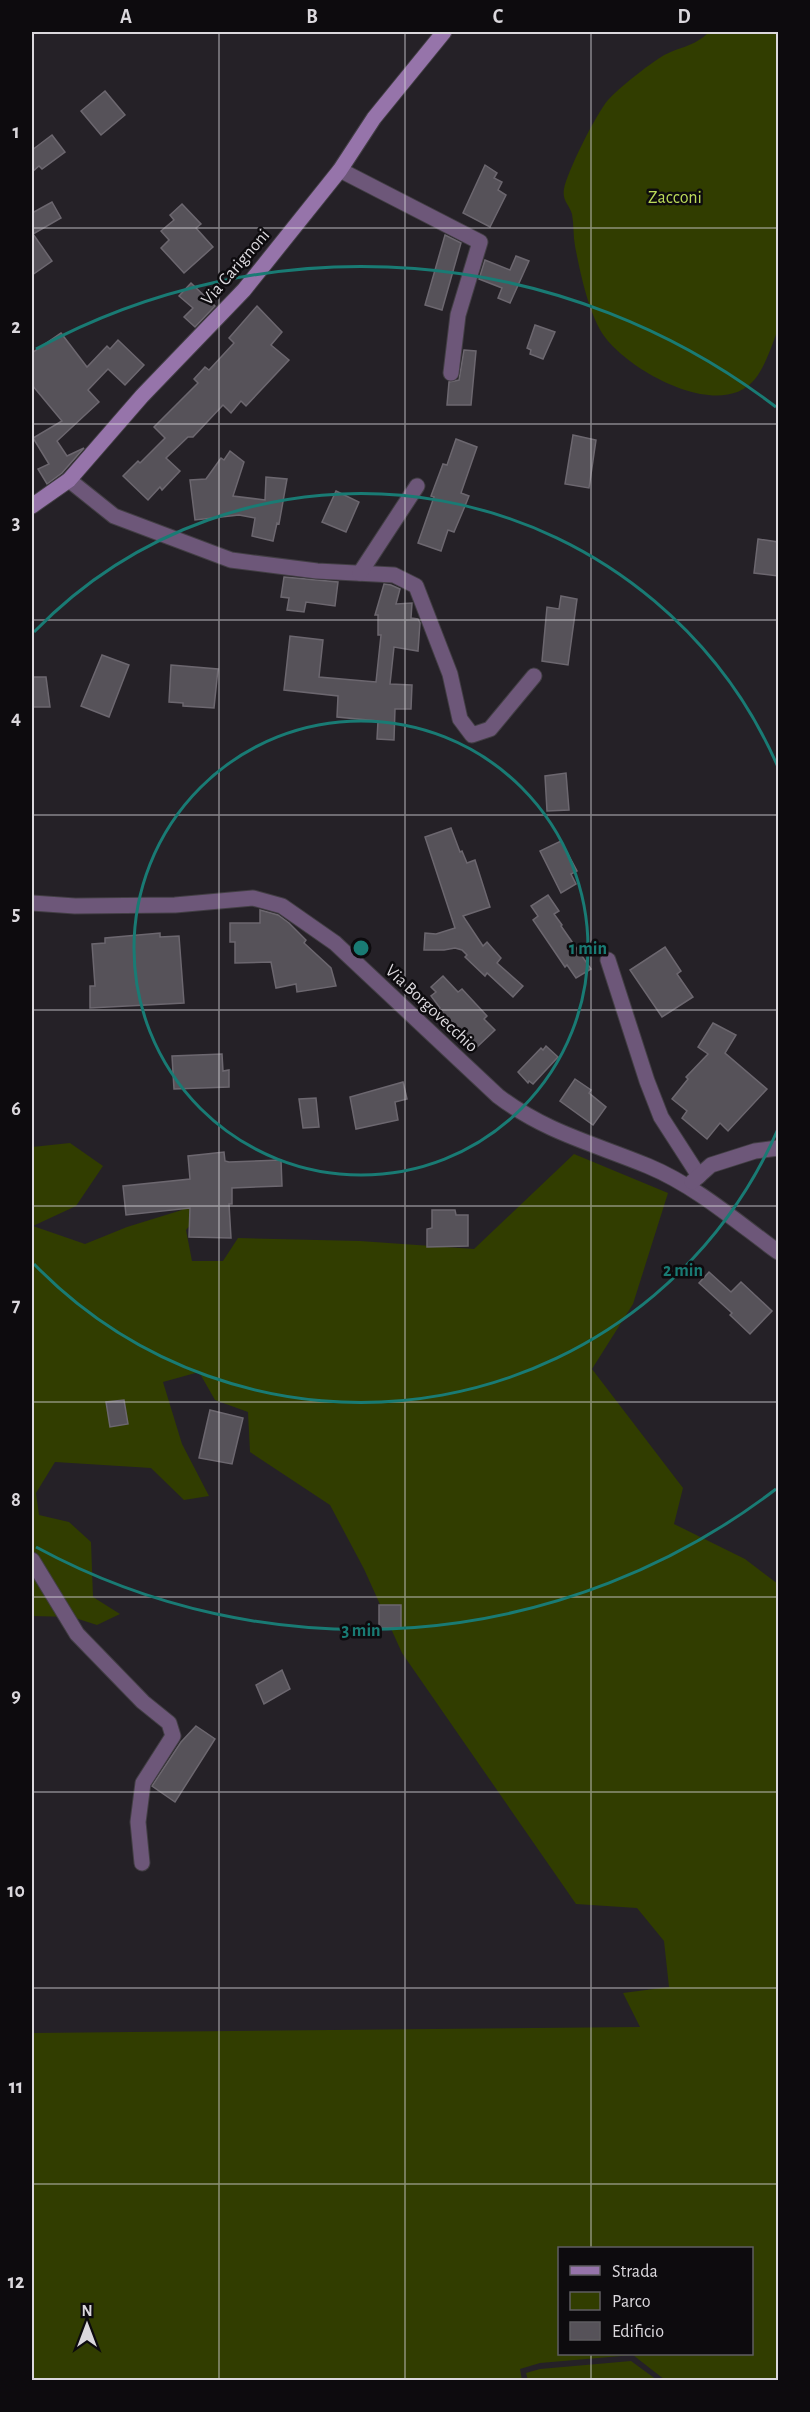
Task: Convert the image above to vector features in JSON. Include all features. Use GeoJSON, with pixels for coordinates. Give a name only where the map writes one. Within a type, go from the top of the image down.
{"type":"FeatureCollection","features":[{"type":"Feature","properties":{"kind":"street","name":"Via Carignoni"},"geometry":{"type":"LineString","coordinates":[[32,506],[69,480],[142,396],[244,290],[340,170],[374,118],[444,32]]}},
{"type":"Feature","properties":{"kind":"street"},"geometry":{"type":"LineString","coordinates":[[340,170],[480,242],[458,315],[451,374]]}},
{"type":"Feature","properties":{"kind":"street"},"geometry":{"type":"LineString","coordinates":[[69,480],[114,516],[231,560],[317,571],[394,575],[416,586],[450,674],[460,719],[472,735],[490,729],[534,676]]}},
{"type":"Feature","properties":{"kind":"street"},"geometry":{"type":"LineString","coordinates":[[360,573],[417,486]]}},
{"type":"Feature","properties":{"kind":"street","name":"Via Borgovecchio"},"geometry":{"type":"LineString","coordinates":[[32,903],[75,906],[176,905],[253,898],[282,906],[335,943],[498,1096],[521,1114],[576,1140],[693,1181],[778,1252]]}},
{"type":"Feature","properties":{"kind":"street"},"geometry":{"type":"LineString","coordinates":[[608,960],[647,1081],[661,1117],[693,1181],[711,1165],[755,1151],[778,1148]]}},
{"type":"Feature","properties":{"kind":"street"},"geometry":{"type":"LineString","coordinates":[[32,1560],[77,1635],[143,1702],[169,1723],[172,1736],[143,1784],[138,1822],[142,1863]]}},
{"type":"Feature","properties":{"kind":"green space","name":"Zacconi"},"geometry":{"type":"Polygon","coordinates":[[[709,32],[778,32],[778,329],[766,361],[755,379],[739,391],[720,395],[697,393],[674,386],[651,375],[631,362],[602,333],[585,291],[575,246],[572,214],[564,193],[566,181],[576,157],[596,117],[608,100],[655,61],[668,53],[692,44],[709,32]]]}},
{"type":"Feature","properties":{"kind":"green space"},"geometry":{"type":"Polygon","coordinates":[[[70,1143],[103,1166],[76,1206],[33,1226],[85,1244],[127,1227],[182,1210],[181,1195],[199,1215],[186,1230],[192,1261],[223,1261],[238,1238],[360,1241],[474,1249],[574,1154],[668,1193],[633,1304],[592,1369],[683,1488],[674,1524],[745,1559],[778,1584],[778,2380],[665,2380],[633,2355],[540,2363],[520,2369],[522,2380],[32,2380],[32,2033],[640,2027],[623,1993],[669,1987],[664,1941],[637,1908],[576,1904],[402,1653],[364,1569],[330,1505],[250,1452],[248,1412],[215,1400],[199,1372],[163,1382],[182,1444],[209,1496],[184,1500],[151,1468],[55,1462],[36,1493],[39,1515],[69,1522],[91,1542],[93,1597],[120,1614],[97,1625],[72,1617],[32,1616],[32,1147],[70,1143]]]}},
{"type":"Feature","properties":{"kind":"green space"},"geometry":{"type":"Polygon","coordinates":[[[631,2361],[657,2380],[528,2380],[526,2373],[540,2369],[631,2361]]]}},
{"type":"Feature","properties":{"kind":"building"},"geometry":{"type":"Polygon","coordinates":[[[105,91],[125,115],[101,135],[81,111],[105,91]]]}},
{"type":"Feature","properties":{"kind":"building"},"geometry":{"type":"Polygon","coordinates":[[[52,135],[65,152],[42,169],[39,166],[32,172],[32,150],[52,135]]]}},
{"type":"Feature","properties":{"kind":"building"},"geometry":{"type":"Polygon","coordinates":[[[485,165],[497,173],[494,178],[502,182],[498,190],[506,195],[490,227],[463,213],[485,165]]]}},
{"type":"Feature","properties":{"kind":"building"},"geometry":{"type":"Polygon","coordinates":[[[52,202],[61,218],[33,234],[52,261],[32,275],[32,213],[52,202]]]}},
{"type":"Feature","properties":{"kind":"building"},"geometry":{"type":"Polygon","coordinates":[[[182,204],[201,224],[196,228],[213,247],[184,273],[161,248],[169,240],[161,231],[174,220],[170,215],[182,204]]]}},
{"type":"Feature","properties":{"kind":"building"},"geometry":{"type":"Polygon","coordinates":[[[445,235],[461,243],[442,310],[425,305],[445,235]]]}},
{"type":"Feature","properties":{"kind":"building"},"geometry":{"type":"Polygon","coordinates":[[[516,256],[529,261],[510,303],[498,298],[502,288],[479,279],[485,260],[510,270],[516,256]]]}},
{"type":"Feature","properties":{"kind":"building"},"geometry":{"type":"Polygon","coordinates":[[[191,283],[215,306],[195,327],[184,317],[193,308],[179,296],[191,283]]]}},
{"type":"Feature","properties":{"kind":"building"},"geometry":{"type":"Polygon","coordinates":[[[257,306],[282,332],[271,345],[289,360],[246,406],[241,401],[231,413],[223,405],[193,437],[188,437],[166,458],[180,471],[162,490],[160,487],[148,500],[123,476],[165,438],[154,427],[198,383],[194,379],[205,367],[209,370],[234,343],[229,338],[257,306]]]}},
{"type":"Feature","properties":{"kind":"building"},"geometry":{"type":"Polygon","coordinates":[[[535,325],[555,332],[543,359],[530,354],[531,350],[527,348],[535,325]]]}},
{"type":"Feature","properties":{"kind":"building"},"geometry":{"type":"Polygon","coordinates":[[[61,333],[87,367],[107,346],[110,349],[118,340],[144,365],[125,385],[108,369],[88,390],[99,402],[57,441],[67,456],[84,448],[62,473],[47,484],[38,469],[49,464],[33,438],[62,421],[32,385],[32,353],[61,333]]]}},
{"type":"Feature","properties":{"kind":"building"},"geometry":{"type":"Polygon","coordinates":[[[464,350],[476,351],[471,405],[447,405],[449,382],[459,380],[464,350]]]}},
{"type":"Feature","properties":{"kind":"building"},"geometry":{"type":"Polygon","coordinates":[[[573,435],[596,440],[589,488],[565,484],[573,435]]]}},
{"type":"Feature","properties":{"kind":"building"},"geometry":{"type":"Polygon","coordinates":[[[456,439],[477,447],[461,493],[469,496],[454,532],[448,530],[441,551],[418,543],[434,497],[431,496],[443,464],[447,465],[456,439]]]}},
{"type":"Feature","properties":{"kind":"building"},"geometry":{"type":"Polygon","coordinates":[[[230,451],[244,462],[233,496],[265,500],[266,477],[287,479],[279,524],[277,523],[273,541],[252,536],[255,518],[239,515],[195,520],[190,480],[206,479],[221,458],[224,460],[230,451]]]}},
{"type":"Feature","properties":{"kind":"building"},"geometry":{"type":"Polygon","coordinates":[[[336,491],[359,502],[346,532],[322,522],[336,491]]]}},
{"type":"Feature","properties":{"kind":"building"},"geometry":{"type":"Polygon","coordinates":[[[758,539],[778,542],[778,576],[754,573],[758,539]]]}},
{"type":"Feature","properties":{"kind":"building"},"geometry":{"type":"Polygon","coordinates":[[[284,577],[338,582],[335,606],[306,602],[304,612],[287,610],[289,598],[281,597],[284,577]]]}},
{"type":"Feature","properties":{"kind":"building"},"geometry":{"type":"Polygon","coordinates":[[[384,584],[400,589],[396,604],[412,603],[411,618],[418,619],[420,623],[418,651],[394,647],[390,684],[412,685],[411,709],[395,709],[394,740],[377,739],[378,721],[337,717],[338,696],[284,690],[290,636],[323,640],[319,677],[376,682],[381,635],[378,635],[378,615],[375,615],[384,584]]]}},
{"type":"Feature","properties":{"kind":"building"},"geometry":{"type":"Polygon","coordinates":[[[561,596],[577,599],[568,665],[542,661],[547,607],[559,609],[561,596]]]}},
{"type":"Feature","properties":{"kind":"building"},"geometry":{"type":"Polygon","coordinates":[[[102,655],[129,665],[109,717],[81,706],[102,655]]]}},
{"type":"Feature","properties":{"kind":"building"},"geometry":{"type":"Polygon","coordinates":[[[171,665],[218,669],[214,708],[183,706],[183,703],[169,702],[171,665]]]}},
{"type":"Feature","properties":{"kind":"building"},"geometry":{"type":"Polygon","coordinates":[[[32,677],[46,677],[50,707],[32,707],[32,677]]]}},
{"type":"Feature","properties":{"kind":"building"},"geometry":{"type":"Polygon","coordinates":[[[566,773],[569,810],[547,811],[545,776],[566,773]]]}},
{"type":"Feature","properties":{"kind":"building"},"geometry":{"type":"Polygon","coordinates":[[[451,828],[467,863],[475,860],[490,907],[463,916],[483,946],[487,942],[501,958],[497,963],[523,986],[513,997],[487,973],[485,976],[465,957],[467,955],[462,950],[455,948],[424,950],[425,933],[436,934],[455,928],[425,837],[451,828]]]}},
{"type":"Feature","properties":{"kind":"building"},"geometry":{"type":"Polygon","coordinates":[[[561,841],[577,871],[571,874],[576,884],[561,893],[540,851],[561,841]]]}},
{"type":"Feature","properties":{"kind":"building"},"geometry":{"type":"Polygon","coordinates":[[[548,895],[559,911],[554,914],[591,969],[576,978],[567,965],[565,967],[533,920],[538,916],[531,906],[548,895]]]}},
{"type":"Feature","properties":{"kind":"building"},"geometry":{"type":"Polygon","coordinates":[[[260,910],[278,915],[306,940],[304,943],[331,968],[336,986],[297,992],[296,984],[276,988],[271,962],[235,963],[235,942],[230,942],[230,923],[260,923],[260,910]]]}},
{"type":"Feature","properties":{"kind":"building"},"geometry":{"type":"Polygon","coordinates":[[[160,933],[160,937],[179,936],[184,1003],[90,1008],[90,986],[95,986],[92,944],[105,943],[105,938],[160,933]]]}},
{"type":"Feature","properties":{"kind":"building"},"geometry":{"type":"Polygon","coordinates":[[[665,947],[681,971],[677,974],[693,997],[662,1017],[630,970],[665,947]]]}},
{"type":"Feature","properties":{"kind":"building"},"geometry":{"type":"Polygon","coordinates":[[[443,976],[458,992],[462,989],[487,1016],[484,1019],[495,1030],[477,1047],[467,1037],[462,1039],[436,1012],[440,1008],[431,996],[436,992],[431,987],[443,976]]]}},
{"type":"Feature","properties":{"kind":"building"},"geometry":{"type":"Polygon","coordinates":[[[713,1023],[736,1035],[725,1053],[767,1089],[728,1131],[720,1123],[707,1139],[682,1118],[687,1111],[672,1099],[688,1079],[686,1077],[708,1054],[698,1047],[713,1023]]]}},
{"type":"Feature","properties":{"kind":"building"},"geometry":{"type":"Polygon","coordinates":[[[546,1046],[558,1057],[533,1084],[529,1081],[528,1083],[518,1072],[541,1048],[543,1050],[546,1046]]]}},
{"type":"Feature","properties":{"kind":"building"},"geometry":{"type":"Polygon","coordinates":[[[222,1054],[223,1071],[229,1070],[229,1087],[174,1089],[172,1056],[222,1054]]]}},
{"type":"Feature","properties":{"kind":"building"},"geometry":{"type":"Polygon","coordinates":[[[575,1079],[591,1090],[589,1093],[606,1107],[593,1125],[560,1101],[575,1079]]]}},
{"type":"Feature","properties":{"kind":"building"},"geometry":{"type":"Polygon","coordinates":[[[403,1082],[407,1099],[395,1102],[398,1120],[356,1129],[350,1097],[403,1082]]]}},
{"type":"Feature","properties":{"kind":"building"},"geometry":{"type":"Polygon","coordinates":[[[316,1098],[319,1127],[303,1128],[299,1099],[316,1098]]]}},
{"type":"Feature","properties":{"kind":"building"},"geometry":{"type":"Polygon","coordinates":[[[224,1152],[225,1161],[229,1162],[281,1160],[282,1186],[232,1188],[232,1204],[229,1204],[231,1238],[189,1237],[190,1208],[126,1215],[123,1186],[190,1179],[188,1156],[224,1152]]]}},
{"type":"Feature","properties":{"kind":"building"},"geometry":{"type":"Polygon","coordinates":[[[432,1210],[455,1210],[456,1215],[468,1215],[468,1246],[427,1247],[427,1229],[432,1228],[432,1210]]]}},
{"type":"Feature","properties":{"kind":"building"},"geometry":{"type":"Polygon","coordinates":[[[709,1272],[731,1292],[741,1282],[772,1311],[750,1334],[730,1315],[732,1313],[699,1283],[709,1272]]]}},
{"type":"Feature","properties":{"kind":"building"},"geometry":{"type":"Polygon","coordinates":[[[124,1400],[128,1424],[110,1427],[106,1402],[124,1400]]]}},
{"type":"Feature","properties":{"kind":"building"},"geometry":{"type":"Polygon","coordinates":[[[210,1410],[243,1418],[232,1464],[199,1458],[210,1410]]]}},
{"type":"Feature","properties":{"kind":"building"},"geometry":{"type":"Polygon","coordinates":[[[379,1605],[401,1605],[401,1628],[379,1628],[379,1605]]]}},
{"type":"Feature","properties":{"kind":"building"},"geometry":{"type":"Polygon","coordinates":[[[282,1670],[290,1689],[264,1704],[256,1685],[282,1670]]]}},
{"type":"Feature","properties":{"kind":"building"},"geometry":{"type":"Polygon","coordinates":[[[196,1726],[215,1739],[175,1802],[152,1786],[181,1742],[196,1726]]]}}]}
